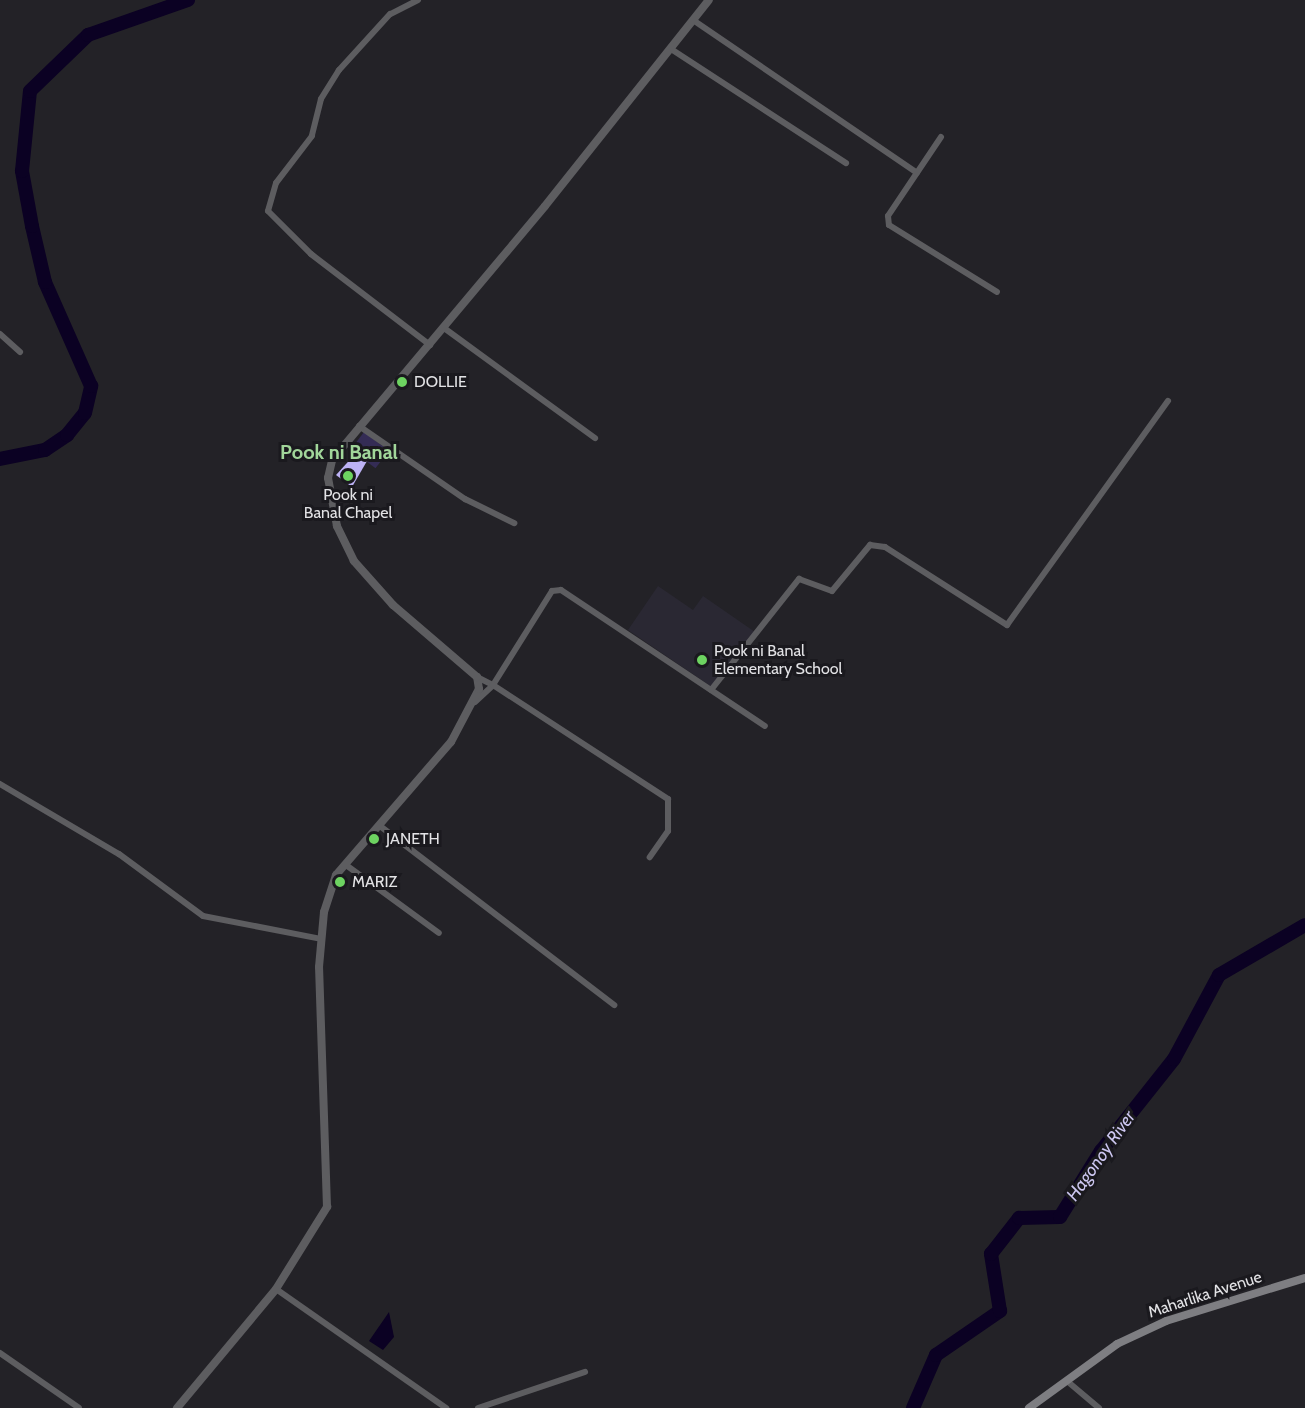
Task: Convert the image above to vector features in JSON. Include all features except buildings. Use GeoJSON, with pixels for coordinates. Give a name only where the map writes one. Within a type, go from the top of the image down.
{"type":"FeatureCollection","features":[{"type":"Feature","properties":{"kind":"main road","name":"Maharlika Avenue"},"geometry":{"type":"LineString","coordinates":[[1029,1408],[1117,1344],[1166,1321],[1305,1278]]}},
{"type":"Feature","properties":{"kind":"street"},"geometry":{"type":"LineString","coordinates":[[418,0],[390,14],[339,70],[321,99],[312,136],[276,183],[268,211],[311,254],[430,345]]}},
{"type":"Feature","properties":{"kind":"street"},"geometry":{"type":"LineString","coordinates":[[650,857],[668,831],[668,799],[493,685],[477,677],[393,605],[354,561],[337,526],[328,478],[332,460],[359,426],[444,328],[671,49],[708,0]]}},
{"type":"Feature","properties":{"kind":"street"},"geometry":{"type":"LineString","coordinates":[[693,20],[917,173]]}},
{"type":"Feature","properties":{"kind":"street"},"geometry":{"type":"LineString","coordinates":[[671,49],[846,164]]}},
{"type":"Feature","properties":{"kind":"street"},"geometry":{"type":"LineString","coordinates":[[941,137],[888,216],[889,225],[997,292]]}},
{"type":"Feature","properties":{"kind":"street"},"geometry":{"type":"LineString","coordinates":[[444,328],[595,438]]}},
{"type":"Feature","properties":{"kind":"street"},"geometry":{"type":"LineString","coordinates":[[0,334],[20,352]]}},
{"type":"Feature","properties":{"kind":"street"},"geometry":{"type":"LineString","coordinates":[[711,690],[799,579],[832,591],[870,545],[885,547],[1007,625],[1168,401]]}},
{"type":"Feature","properties":{"kind":"street"},"geometry":{"type":"LineString","coordinates":[[359,426],[465,499],[514,523]]}},
{"type":"Feature","properties":{"kind":"street"},"geometry":{"type":"LineString","coordinates":[[177,1408],[276,1289],[327,1207],[321,939],[324,912],[345,865],[451,742],[475,702],[493,685],[552,591],[561,590],[765,726]]}},
{"type":"Feature","properties":{"kind":"street"},"geometry":{"type":"LineString","coordinates":[[475,702],[477,677]]}},
{"type":"Feature","properties":{"kind":"street"},"geometry":{"type":"LineString","coordinates":[[0,784],[119,854],[203,916],[321,939]]}},
{"type":"Feature","properties":{"kind":"street"},"geometry":{"type":"LineString","coordinates":[[380,826],[614,1005]]}},
{"type":"Feature","properties":{"kind":"street"},"geometry":{"type":"LineString","coordinates":[[345,865],[439,933]]}},
{"type":"Feature","properties":{"kind":"street"},"geometry":{"type":"LineString","coordinates":[[276,1289],[446,1408]]}},
{"type":"Feature","properties":{"kind":"street"},"geometry":{"type":"LineString","coordinates":[[0,1353],[79,1408]]}},
{"type":"Feature","properties":{"kind":"street"},"geometry":{"type":"LineString","coordinates":[[478,1408],[585,1372]]}},
{"type":"Feature","properties":{"kind":"street"},"geometry":{"type":"LineString","coordinates":[[1067,1381],[1099,1408]]}},
{"type":"Feature","properties":{"kind":"shaded area"},"geometry":{"type":"Polygon","coordinates":[[[364,432],[389,451],[376,468],[351,450],[364,432]]]}},
{"type":"Feature","properties":{"kind":"shaded area","name":"Pook ni Banal Elementary School"},"geometry":{"type":"Polygon","coordinates":[[[658,586],[693,610],[703,596],[755,632],[712,687],[628,630],[658,586]]]}},
{"type":"Feature","properties":{"kind":"shaded area"},"geometry":{"type":"Polygon","coordinates":[[[389,1312],[394,1337],[383,1350],[369,1341],[389,1312]]]}},
{"type":"Feature","properties":{"kind":"waterway"},"geometry":{"type":"LineString","coordinates":[[0,459],[45,450],[67,435],[85,413],[91,386],[45,282],[32,226],[22,171],[30,91],[88,35],[188,0]]}},
{"type":"Feature","properties":{"kind":"waterway","name":"Hagonoy River"},"geometry":{"type":"LineString","coordinates":[[913,1408],[936,1355],[1000,1311],[991,1254],[1019,1218],[1060,1217],[1101,1151],[1174,1059],[1219,975],[1305,925]]}},
{"type":"Feature","properties":{"kind":"place","name":"DOLLIE"},"geometry":{"type":"Point","coordinates":[402,382]}},
{"type":"Feature","properties":{"kind":"place","name":"Pook ni Banal Chapel"},"geometry":{"type":"Point","coordinates":[348,476]}},
{"type":"Feature","properties":{"kind":"place","name":"Pook ni Banal Elementary School"},"geometry":{"type":"Point","coordinates":[702,660]}},
{"type":"Feature","properties":{"kind":"place","name":"JANETH"},"geometry":{"type":"Point","coordinates":[374,839]}},
{"type":"Feature","properties":{"kind":"place","name":"MARIZ"},"geometry":{"type":"Point","coordinates":[340,882]}},
{"type":"Feature","properties":{"kind":"district","name":"Pook ni Banal"},"geometry":{"type":"Point","coordinates":[339,452]}}]}
